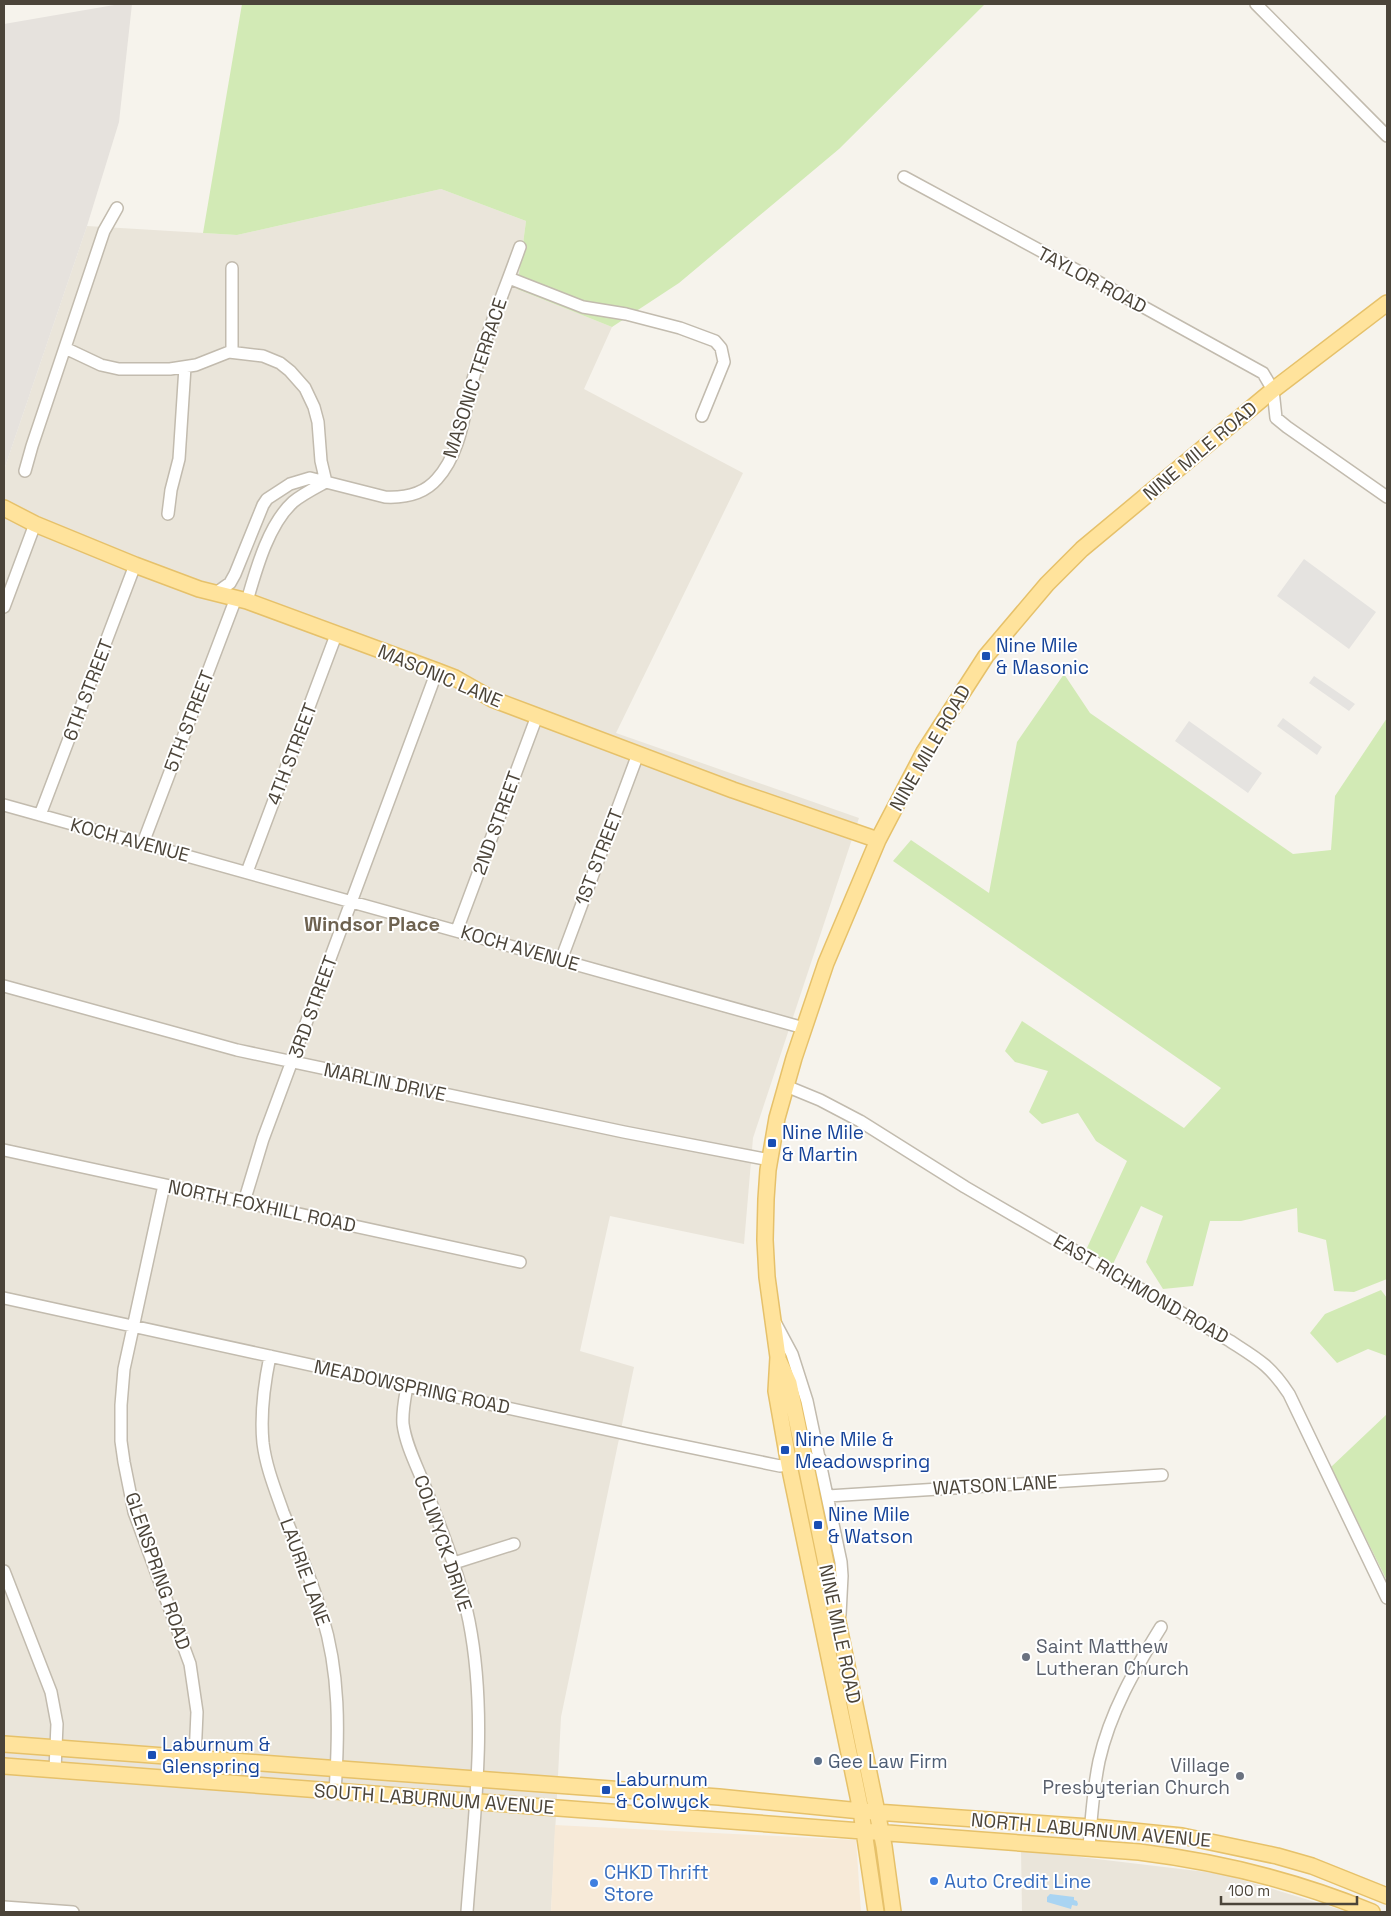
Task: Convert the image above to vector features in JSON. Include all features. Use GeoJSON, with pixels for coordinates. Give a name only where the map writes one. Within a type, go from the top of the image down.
{"type":"FeatureCollection","features":[{"type":"Feature","properties":{"kind":"main road","name":"NINE MILE ROAD"},"geometry":{"type":"LineString","coordinates":[[876,1912],[861,1811],[789,1465],[776,1391],[778,1357],[771,1316],[765,1240],[766,1199],[777,1118],[804,1028],[826,963],[878,840],[924,752],[986,656],[1041,590],[1082,549],[1273,390],[1387,303]]}},
{"type":"Feature","properties":{"kind":"main road","name":"MASONIC LANE"},"geometry":{"type":"LineString","coordinates":[[4,508],[35,524],[135,565],[199,588],[241,599],[437,671],[455,678],[492,699],[638,754],[878,840]]}},
{"type":"Feature","properties":{"kind":"main road","name":"NINE MILE ROAD"},"geometry":{"type":"LineString","coordinates":[[778,1357],[789,1383],[881,1832],[892,1912]]}},
{"type":"Feature","properties":{"kind":"main road","name":"SOUTH LABURNUM AVENUE"},"geometry":{"type":"LineString","coordinates":[[4,1744],[689,1795],[861,1811]]}},
{"type":"Feature","properties":{"kind":"main road","name":"SOUTH LABURNUM AVENUE"},"geometry":{"type":"LineString","coordinates":[[4,1766],[864,1831]]}},
{"type":"Feature","properties":{"kind":"main road"},"geometry":{"type":"LineString","coordinates":[[645,1815],[649,1806],[658,1802],[677,1803],[689,1795]]}},
{"type":"Feature","properties":{"kind":"main road","name":"NORTH LABURNUM AVENUE"},"geometry":{"type":"LineString","coordinates":[[861,1811],[1182,1836],[1238,1846],[1312,1866],[1387,1896]]}},
{"type":"Feature","properties":{"kind":"main road","name":"NORTH LABURNUM AVENUE"},"geometry":{"type":"LineString","coordinates":[[864,1831],[1156,1854],[1220,1864],[1311,1889],[1372,1912]]}},
{"type":"Feature","properties":{"kind":"street"},"geometry":{"type":"LineString","coordinates":[[1256,4],[1387,136]]}},
{"type":"Feature","properties":{"kind":"street","name":"TAYLOR ROAD"},"geometry":{"type":"LineString","coordinates":[[904,177],[1263,373],[1273,390]]}},
{"type":"Feature","properties":{"kind":"street"},"geometry":{"type":"LineString","coordinates":[[26,471],[32,446],[104,231],[117,208]]}},
{"type":"Feature","properties":{"kind":"street","name":"MASONIC TERRACE"},"geometry":{"type":"LineString","coordinates":[[216,592],[230,583],[235,574],[259,511],[267,500],[290,484],[304,478],[310,478],[394,498],[418,493],[429,487],[436,480],[448,462],[457,442],[475,371],[520,247]]}},
{"type":"Feature","properties":{"kind":"street"},"geometry":{"type":"LineString","coordinates":[[232,268],[232,352]]}},
{"type":"Feature","properties":{"kind":"street","name":"MASONIC TERRACE"},"geometry":{"type":"LineString","coordinates":[[509,278],[583,307],[626,314],[680,328],[715,341],[721,348],[724,362],[702,416]]}},
{"type":"Feature","properties":{"kind":"street"},"geometry":{"type":"LineString","coordinates":[[65,348],[101,365],[119,369],[170,369],[184,367],[196,365],[228,352],[263,356],[290,370],[305,388],[318,422],[321,462],[326,482],[295,501],[282,514],[241,599]]}},
{"type":"Feature","properties":{"kind":"street"},"geometry":{"type":"LineString","coordinates":[[168,514],[171,490],[179,460],[184,367]]}},
{"type":"Feature","properties":{"kind":"street"},"geometry":{"type":"LineString","coordinates":[[1273,390],[1276,418],[1286,427],[1387,496]]}},
{"type":"Feature","properties":{"kind":"street"},"geometry":{"type":"LineString","coordinates":[[4,607],[35,524]]}},
{"type":"Feature","properties":{"kind":"street","name":"6TH STREET"},"geometry":{"type":"LineString","coordinates":[[40,815],[135,565]]}},
{"type":"Feature","properties":{"kind":"street","name":"5TH STREET"},"geometry":{"type":"LineString","coordinates":[[143,843],[241,599]]}},
{"type":"Feature","properties":{"kind":"street","name":"4TH STREET"},"geometry":{"type":"LineString","coordinates":[[247,872],[336,635]]}},
{"type":"Feature","properties":{"kind":"street","name":"3RD STREET"},"geometry":{"type":"LineString","coordinates":[[244,1202],[260,1148],[437,671]]}},
{"type":"Feature","properties":{"kind":"street","name":"2ND STREET"},"geometry":{"type":"LineString","coordinates":[[457,930],[537,716]]}},
{"type":"Feature","properties":{"kind":"street","name":"1ST STREET"},"geometry":{"type":"LineString","coordinates":[[561,960],[638,754]]}},
{"type":"Feature","properties":{"kind":"street","name":"KOCH AVENUE"},"geometry":{"type":"LineString","coordinates":[[4,805],[804,1028]]}},
{"type":"Feature","properties":{"kind":"street","name":"MARLIN DRIVE"},"geometry":{"type":"LineString","coordinates":[[4,986],[219,1045],[292,1062],[605,1128],[770,1160]]}},
{"type":"Feature","properties":{"kind":"street","name":"EAST RICHMOND ROAD"},"geometry":{"type":"LineString","coordinates":[[786,1086],[820,1100],[867,1125],[965,1187],[1230,1341],[1264,1363],[1277,1376],[1289,1394],[1387,1598]]}},
{"type":"Feature","properties":{"kind":"street","name":"NORTH FOXHILL ROAD"},"geometry":{"type":"LineString","coordinates":[[4,1150],[520,1262]]}},
{"type":"Feature","properties":{"kind":"street","name":"GLENSPRING ROAD"},"geometry":{"type":"LineString","coordinates":[[164,1185],[133,1326],[122,1387],[121,1424],[124,1462],[137,1521],[190,1664],[197,1712],[194,1781]]}},
{"type":"Feature","properties":{"kind":"street","name":"MEADOWSPRING ROAD"},"geometry":{"type":"LineString","coordinates":[[4,1298],[780,1466],[820,1458]]}},
{"type":"Feature","properties":{"kind":"street"},"geometry":{"type":"LineString","coordinates":[[771,1316],[798,1369],[820,1458],[838,1544],[842,1576],[838,1626]]}},
{"type":"Feature","properties":{"kind":"street","name":"LAURIE LANE"},"geometry":{"type":"LineString","coordinates":[[270,1356],[263,1400],[263,1443],[270,1476],[314,1591],[327,1630],[333,1659],[338,1699],[335,1792]]}},
{"type":"Feature","properties":{"kind":"street","name":"COLWYCK DRIVE"},"geometry":{"type":"LineString","coordinates":[[407,1386],[403,1422],[406,1438],[454,1563],[469,1620],[476,1664],[479,1729],[467,1912]]}},
{"type":"Feature","properties":{"kind":"street","name":"WATSON LANE"},"geometry":{"type":"LineString","coordinates":[[828,1496],[1162,1475]]}},
{"type":"Feature","properties":{"kind":"street"},"geometry":{"type":"LineString","coordinates":[[454,1563],[514,1544]]}},
{"type":"Feature","properties":{"kind":"street"},"geometry":{"type":"LineString","coordinates":[[4,1571],[51,1692],[56,1713],[55,1770]]}},
{"type":"Feature","properties":{"kind":"street"},"geometry":{"type":"LineString","coordinates":[[1089,1848],[1099,1760],[1115,1712],[1131,1677],[1161,1627]]}},
{"type":"Feature","properties":{"kind":"street"},"geometry":{"type":"LineString","coordinates":[[4,1907],[73,1912]]}},
{"type":"Feature","properties":{"kind":"shaded area"},"geometry":{"type":"Polygon","coordinates":[[[120,4],[132,4],[119,122],[87,226],[4,470],[4,24],[120,4]]]}},
{"type":"Feature","properties":{"kind":"shaded area"},"geometry":{"type":"Polygon","coordinates":[[[441,189],[526,221],[517,289],[612,327],[584,389],[743,473],[616,733],[859,818],[753,1138],[744,1244],[610,1216],[580,1351],[634,1367],[561,1717],[551,1912],[4,1912],[4,470],[87,226],[237,235],[441,189]]]}},
{"type":"Feature","properties":{"kind":"shaded area"},"geometry":{"type":"Polygon","coordinates":[[[1304,559],[1376,612],[1349,649],[1277,596],[1304,559]]]}},
{"type":"Feature","properties":{"kind":"shaded area"},"geometry":{"type":"Polygon","coordinates":[[[1314,676],[1355,704],[1349,711],[1309,683],[1314,676]]]}},
{"type":"Feature","properties":{"kind":"shaded area"},"geometry":{"type":"Polygon","coordinates":[[[1283,718],[1322,747],[1317,755],[1277,726],[1283,718]]]}},
{"type":"Feature","properties":{"kind":"shaded area"},"geometry":{"type":"Polygon","coordinates":[[[1189,721],[1262,773],[1248,793],[1175,741],[1189,721]]]}},
{"type":"Feature","properties":{"kind":"shaded area"},"geometry":{"type":"Polygon","coordinates":[[[555,1825],[856,1840],[861,1912],[551,1912],[555,1825]]]}},
{"type":"Feature","properties":{"kind":"shaded area"},"geometry":{"type":"Polygon","coordinates":[[[1021,1850],[1223,1874],[1348,1912],[1022,1912],[1021,1850]]]}},
{"type":"Feature","properties":{"kind":"green space"},"geometry":{"type":"Polygon","coordinates":[[[242,4],[985,4],[839,149],[679,283],[612,327],[517,289],[526,221],[441,189],[237,235],[203,233],[242,4]]]}},
{"type":"Feature","properties":{"kind":"green space"},"geometry":{"type":"Polygon","coordinates":[[[1064,674],[1090,713],[1293,854],[1331,850],[1335,796],[1387,718],[1387,1279],[1354,1292],[1334,1291],[1326,1240],[1298,1232],[1297,1208],[1241,1221],[1210,1221],[1193,1286],[1163,1289],[1146,1262],[1163,1216],[1141,1206],[1113,1264],[1086,1250],[1127,1161],[1096,1141],[1078,1113],[1042,1124],[1029,1112],[1048,1071],[1015,1062],[1005,1051],[1022,1021],[1184,1128],[1221,1088],[893,861],[911,840],[989,893],[1017,742],[1064,674]]]}},
{"type":"Feature","properties":{"kind":"green space"},"geometry":{"type":"Polygon","coordinates":[[[1381,1290],[1387,1298],[1387,1356],[1368,1349],[1337,1363],[1310,1333],[1325,1314],[1381,1290]]]}},
{"type":"Feature","properties":{"kind":"green space"},"geometry":{"type":"Polygon","coordinates":[[[1387,1414],[1387,1581],[1331,1467],[1387,1414]]]}},
{"type":"Feature","properties":{"kind":"water"},"geometry":{"type":"Polygon","coordinates":[[[1050,1894],[1074,1897],[1078,1904],[1077,1906],[1072,1905],[1071,1909],[1047,1902],[1047,1897],[1050,1894]]]}},
{"type":"Feature","properties":{"kind":"place","name":"Nine Mile & Masonic"},"geometry":{"type":"Point","coordinates":[986,656]}},
{"type":"Feature","properties":{"kind":"place","name":"Nine Mile & Martin"},"geometry":{"type":"Point","coordinates":[772,1143]}},
{"type":"Feature","properties":{"kind":"place","name":"Nine Mile & Meadowspring"},"geometry":{"type":"Point","coordinates":[785,1450]}},
{"type":"Feature","properties":{"kind":"place","name":"Nine Mile & Watson"},"geometry":{"type":"Point","coordinates":[818,1525]}},
{"type":"Feature","properties":{"kind":"place","name":"Saint Matthew Lutheran Church"},"geometry":{"type":"Point","coordinates":[1026,1657]}},
{"type":"Feature","properties":{"kind":"place","name":"Laburnum & Glenspring"},"geometry":{"type":"Point","coordinates":[152,1755]}},
{"type":"Feature","properties":{"kind":"place","name":"Gee Law Firm"},"geometry":{"type":"Point","coordinates":[818,1761]}},
{"type":"Feature","properties":{"kind":"place","name":"Village Presbyterian Church"},"geometry":{"type":"Point","coordinates":[1240,1776]}},
{"type":"Feature","properties":{"kind":"place","name":"Laburnum & Colwyck"},"geometry":{"type":"Point","coordinates":[606,1790]}},
{"type":"Feature","properties":{"kind":"place","name":"Auto Credit Line"},"geometry":{"type":"Point","coordinates":[934,1881]}},
{"type":"Feature","properties":{"kind":"place","name":"CHKD Thrift Store"},"geometry":{"type":"Point","coordinates":[594,1883]}},
{"type":"Feature","properties":{"kind":"district","name":"Windsor Place"},"geometry":{"type":"Point","coordinates":[372,924]}}]}
